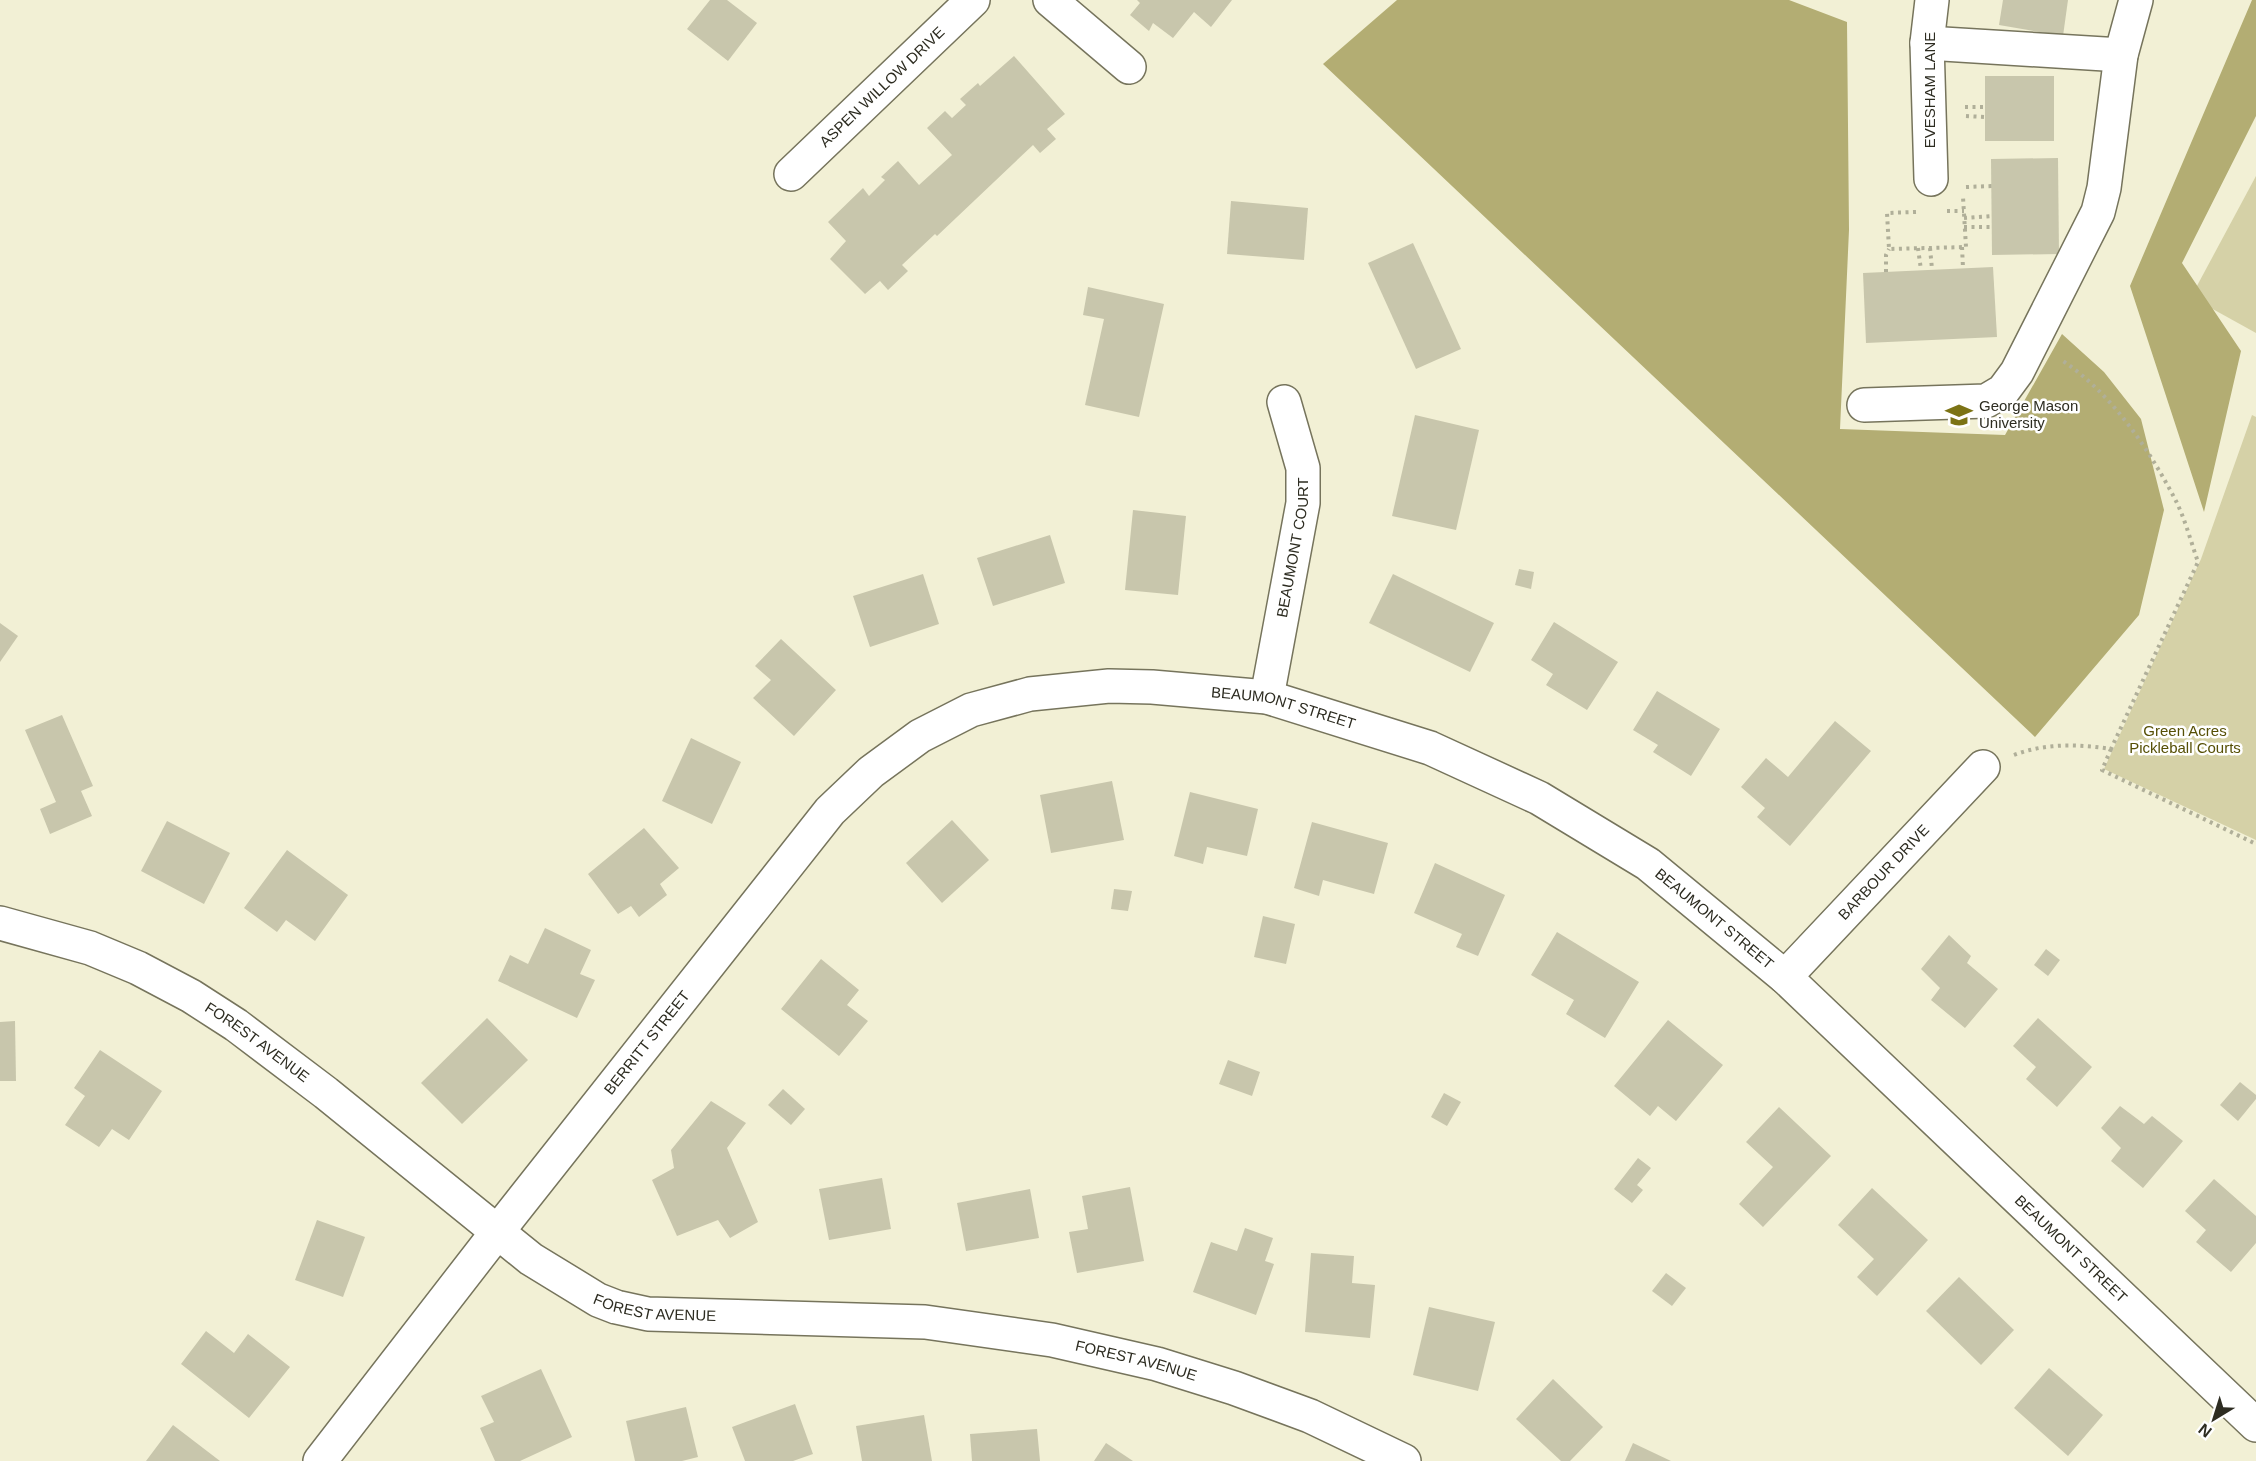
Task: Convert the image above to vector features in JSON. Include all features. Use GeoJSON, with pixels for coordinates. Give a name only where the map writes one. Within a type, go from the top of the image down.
{"type":"FeatureCollection","features":[{"type":"Feature","properties":{"kind":"street","name":"ASPEN WILLOW DRIVE"},"geometry":{"type":"LineString","coordinates":[[791,174],[973,0]]}},
{"type":"Feature","properties":{"kind":"street"},"geometry":{"type":"LineString","coordinates":[[1050,0],[1129,67]]}},
{"type":"Feature","properties":{"kind":"street","name":"EVESHAM LANE"},"geometry":{"type":"LineString","coordinates":[[1931,179],[1927,44],[1932,0]]}},
{"type":"Feature","properties":{"kind":"street"},"geometry":{"type":"LineString","coordinates":[[1864,405],[1986,401],[2003,391],[2017,372],[2098,212],[2104,188],[2121,55],[2136,0]]}},
{"type":"Feature","properties":{"kind":"street"},"geometry":{"type":"LineString","coordinates":[[1927,44],[2121,55]]}},
{"type":"Feature","properties":{"kind":"street","name":"BEAUMONT COURT"},"geometry":{"type":"LineString","coordinates":[[1267,697],[1303,503],[1303,468],[1284,402]]}},
{"type":"Feature","properties":{"kind":"street","name":"BEAUMONT STREET"},"geometry":{"type":"LineString","coordinates":[[1030,694],[1109,686],[1152,687],[1267,697],[1430,748],[1539,798],[1648,864],[1785,977],[2256,1425]]}},
{"type":"Feature","properties":{"kind":"street","name":"BERRITT STREET"},"geometry":{"type":"LineString","coordinates":[[320,1461],[498,1231],[830,811],[871,772],[920,736],[971,710],[1030,694]]}},
{"type":"Feature","properties":{"kind":"street","name":"BARBOUR DRIVE"},"geometry":{"type":"LineString","coordinates":[[1785,977],[1983,767]]}},
{"type":"Feature","properties":{"kind":"street","name":"FOREST AVENUE"},"geometry":{"type":"LineString","coordinates":[[0,922],[90,948],[138,968],[191,996],[236,1025],[326,1093],[531,1259],[598,1300],[616,1307],[648,1314],[925,1322],[1052,1340],[1157,1364],[1234,1388],[1310,1416],[1404,1461]]}},
{"type":"Feature","properties":{"kind":"path"},"geometry":{"type":"LineString","coordinates":[[1959,107],[1985,107]]}},
{"type":"Feature","properties":{"kind":"path"},"geometry":{"type":"LineString","coordinates":[[1959,116],[1985,117]]}},
{"type":"Feature","properties":{"kind":"path"},"geometry":{"type":"LineString","coordinates":[[1962,187],[1992,186]]}},
{"type":"Feature","properties":{"kind":"path"},"geometry":{"type":"LineString","coordinates":[[1964,218],[1992,216]]}},
{"type":"Feature","properties":{"kind":"path"},"geometry":{"type":"LineString","coordinates":[[1965,227],[1992,227]]}},
{"type":"Feature","properties":{"kind":"path"},"geometry":{"type":"LineString","coordinates":[[1962,247],[1963,268]]}},
{"type":"Feature","properties":{"kind":"path"},"geometry":{"type":"LineString","coordinates":[[1918,248],[1921,270]]}},
{"type":"Feature","properties":{"kind":"path"},"geometry":{"type":"LineString","coordinates":[[1930,248],[1932,269]]}},
{"type":"Feature","properties":{"kind":"path"},"geometry":{"type":"LineString","coordinates":[[1886,272],[1886,255],[1889,249]]}},
{"type":"Feature","properties":{"kind":"path"},"geometry":{"type":"LineString","coordinates":[[2033,341],[2078,371],[2133,428],[2177,502],[2198,562],[2102,770],[2256,844]]}},
{"type":"Feature","properties":{"kind":"path"},"geometry":{"type":"LineString","coordinates":[[1983,767],[2026,750],[2079,744],[2111,748]]}},
{"type":"Feature","properties":{"kind":"green space"},"geometry":{"type":"Polygon","coordinates":[[[2256,176],[2256,333],[2191,297],[2256,176]]]}},
{"type":"Feature","properties":{"kind":"green space","name":"Green Acres Pickleball Courts"},"geometry":{"type":"Polygon","coordinates":[[[2252,415],[2256,417],[2256,840],[2104,769],[2201,559],[2252,415]]]}},
{"type":"Feature","properties":{"kind":"shaded area"},"geometry":{"type":"Polygon","coordinates":[[[1397,0],[1789,0],[1847,22],[1849,230],[1840,429],[2005,435],[2062,334],[2104,372],[2141,419],[2164,510],[2139,615],[2035,737],[1323,64],[1397,0]]]}},
{"type":"Feature","properties":{"kind":"shaded area"},"geometry":{"type":"Polygon","coordinates":[[[2252,0],[2256,0],[2256,116],[2182,263],[2241,351],[2204,512],[2130,286],[2252,0]]]}},
{"type":"Feature","properties":{"kind":"building"},"geometry":{"type":"Polygon","coordinates":[[[710,0],[727,0],[757,23],[728,61],[687,29],[710,0]]]}},
{"type":"Feature","properties":{"kind":"building"},"geometry":{"type":"Polygon","coordinates":[[[1137,0],[1232,0],[1211,27],[1194,12],[1173,38],[1153,23],[1149,31],[1130,15],[1140,3],[1137,0]]]}},
{"type":"Feature","properties":{"kind":"building"},"geometry":{"type":"Polygon","coordinates":[[[2003,0],[2068,0],[2063,36],[1999,25],[2003,0]]]}},
{"type":"Feature","properties":{"kind":"building"},"geometry":{"type":"Polygon","coordinates":[[[1014,56],[1065,114],[1047,129],[1056,139],[1040,153],[1033,145],[937,236],[935,234],[902,265],[908,271],[888,290],[880,281],[865,294],[830,259],[846,241],[828,222],[863,188],[869,196],[885,180],[881,177],[898,161],[919,185],[952,155],[927,128],[945,111],[952,118],[966,105],[960,99],[978,83],[980,86],[1014,56]]]}},
{"type":"Feature","properties":{"kind":"building"},"geometry":{"type":"Polygon","coordinates":[[[1985,76],[2054,76],[2054,141],[1985,141],[1985,76]]]}},
{"type":"Feature","properties":{"kind":"building"},"geometry":{"type":"Polygon","coordinates":[[[2058,158],[2059,254],[1992,255],[1991,159],[2058,158]]]}},
{"type":"Feature","properties":{"kind":"building"},"geometry":{"type":"Polygon","coordinates":[[[1231,201],[1308,208],[1304,260],[1227,254],[1231,201]]]}},
{"type":"Feature","properties":{"kind":"building"},"geometry":{"type":"Polygon","coordinates":[[[1413,243],[1461,349],[1416,369],[1368,263],[1413,243]]]}},
{"type":"Feature","properties":{"kind":"building"},"geometry":{"type":"Polygon","coordinates":[[[1993,267],[1997,337],[1866,343],[1863,273],[1993,267]]]}},
{"type":"Feature","properties":{"kind":"building"},"geometry":{"type":"Polygon","coordinates":[[[1088,287],[1164,304],[1139,417],[1085,405],[1104,319],[1083,315],[1088,287]]]}},
{"type":"Feature","properties":{"kind":"building"},"geometry":{"type":"Polygon","coordinates":[[[1415,415],[1479,430],[1456,530],[1392,516],[1415,415]]]}},
{"type":"Feature","properties":{"kind":"building"},"geometry":{"type":"Polygon","coordinates":[[[1133,510],[1186,516],[1178,595],[1125,590],[1133,510]]]}},
{"type":"Feature","properties":{"kind":"building"},"geometry":{"type":"Polygon","coordinates":[[[1050,535],[1065,583],[993,606],[977,558],[1050,535]]]}},
{"type":"Feature","properties":{"kind":"building"},"geometry":{"type":"Polygon","coordinates":[[[1519,569],[1534,572],[1531,589],[1515,585],[1519,569]]]}},
{"type":"Feature","properties":{"kind":"building"},"geometry":{"type":"Polygon","coordinates":[[[923,574],[939,624],[870,647],[853,596],[923,574]]]}},
{"type":"Feature","properties":{"kind":"building"},"geometry":{"type":"Polygon","coordinates":[[[1393,574],[1494,623],[1470,672],[1369,623],[1393,574]]]}},
{"type":"Feature","properties":{"kind":"building"},"geometry":{"type":"Polygon","coordinates":[[[1554,622],[1618,662],[1587,710],[1546,685],[1553,674],[1531,660],[1554,622]]]}},
{"type":"Feature","properties":{"kind":"building"},"geometry":{"type":"Polygon","coordinates":[[[0,623],[18,636],[0,662],[0,623]]]}},
{"type":"Feature","properties":{"kind":"building"},"geometry":{"type":"Polygon","coordinates":[[[781,639],[836,690],[794,736],[753,698],[771,680],[755,666],[781,639]]]}},
{"type":"Feature","properties":{"kind":"building"},"geometry":{"type":"Polygon","coordinates":[[[1657,691],[1720,729],[1691,776],[1653,752],[1658,745],[1633,730],[1657,691]]]}},
{"type":"Feature","properties":{"kind":"building"},"geometry":{"type":"Polygon","coordinates":[[[62,715],[93,786],[81,791],[92,816],[50,834],[40,809],[56,802],[25,730],[62,715]]]}},
{"type":"Feature","properties":{"kind":"building"},"geometry":{"type":"Polygon","coordinates":[[[1835,721],[1871,751],[1790,846],[1757,817],[1765,808],[1741,787],[1766,758],[1788,777],[1835,721]]]}},
{"type":"Feature","properties":{"kind":"building"},"geometry":{"type":"Polygon","coordinates":[[[691,738],[741,762],[712,824],[662,801],[691,738]]]}},
{"type":"Feature","properties":{"kind":"building"},"geometry":{"type":"Polygon","coordinates":[[[1112,781],[1124,840],[1051,853],[1040,795],[1112,781]]]}},
{"type":"Feature","properties":{"kind":"building"},"geometry":{"type":"Polygon","coordinates":[[[1190,792],[1258,809],[1247,856],[1207,847],[1203,864],[1174,856],[1190,792]]]}},
{"type":"Feature","properties":{"kind":"building"},"geometry":{"type":"Polygon","coordinates":[[[952,820],[989,860],[942,903],[906,863],[952,820]]]}},
{"type":"Feature","properties":{"kind":"building"},"geometry":{"type":"Polygon","coordinates":[[[167,821],[230,853],[204,904],[141,871],[167,821]]]}},
{"type":"Feature","properties":{"kind":"building"},"geometry":{"type":"Polygon","coordinates":[[[1312,822],[1388,843],[1374,894],[1323,880],[1319,896],[1294,888],[1312,822]]]}},
{"type":"Feature","properties":{"kind":"building"},"geometry":{"type":"Polygon","coordinates":[[[644,828],[679,868],[660,884],[667,895],[639,917],[631,906],[618,914],[588,874],[644,828]]]}},
{"type":"Feature","properties":{"kind":"building"},"geometry":{"type":"Polygon","coordinates":[[[287,850],[348,895],[315,941],[286,920],[277,932],[244,908],[287,850]]]}},
{"type":"Feature","properties":{"kind":"building"},"geometry":{"type":"Polygon","coordinates":[[[1435,863],[1505,895],[1478,956],[1456,947],[1462,934],[1414,913],[1435,863]]]}},
{"type":"Feature","properties":{"kind":"building"},"geometry":{"type":"Polygon","coordinates":[[[1114,889],[1132,891],[1128,911],[1111,909],[1114,889]]]}},
{"type":"Feature","properties":{"kind":"building"},"geometry":{"type":"Polygon","coordinates":[[[1263,916],[1295,924],[1286,964],[1254,957],[1263,916]]]}},
{"type":"Feature","properties":{"kind":"building"},"geometry":{"type":"Polygon","coordinates":[[[545,928],[591,950],[580,974],[595,980],[577,1018],[498,981],[510,955],[528,964],[545,928]]]}},
{"type":"Feature","properties":{"kind":"building"},"geometry":{"type":"Polygon","coordinates":[[[1557,932],[1639,982],[1605,1038],[1566,1014],[1574,1000],[1531,975],[1557,932]]]}},
{"type":"Feature","properties":{"kind":"building"},"geometry":{"type":"Polygon","coordinates":[[[1949,935],[1971,956],[1967,963],[1998,989],[1965,1028],[1931,1000],[1940,988],[1921,969],[1949,935]]]}},
{"type":"Feature","properties":{"kind":"building"},"geometry":{"type":"Polygon","coordinates":[[[2046,949],[2060,960],[2048,976],[2034,965],[2046,949]]]}},
{"type":"Feature","properties":{"kind":"building"},"geometry":{"type":"Polygon","coordinates":[[[821,959],[859,990],[847,1005],[868,1021],[839,1056],[781,1009],[821,959]]]}},
{"type":"Feature","properties":{"kind":"building"},"geometry":{"type":"Polygon","coordinates":[[[487,1018],[528,1060],[462,1124],[421,1083],[487,1018]]]}},
{"type":"Feature","properties":{"kind":"building"},"geometry":{"type":"Polygon","coordinates":[[[2038,1018],[2092,1067],[2057,1107],[2026,1079],[2036,1067],[2013,1046],[2038,1018]]]}},
{"type":"Feature","properties":{"kind":"building"},"geometry":{"type":"Polygon","coordinates":[[[1668,1020],[1723,1065],[1676,1121],[1658,1106],[1650,1116],[1614,1086],[1668,1020]]]}},
{"type":"Feature","properties":{"kind":"building"},"geometry":{"type":"Polygon","coordinates":[[[15,1021],[16,1081],[0,1081],[0,1022],[15,1021]]]}},
{"type":"Feature","properties":{"kind":"building"},"geometry":{"type":"Polygon","coordinates":[[[100,1050],[162,1091],[129,1140],[112,1129],[99,1147],[65,1125],[85,1096],[74,1088],[100,1050]]]}},
{"type":"Feature","properties":{"kind":"building"},"geometry":{"type":"Polygon","coordinates":[[[1228,1060],[1260,1072],[1252,1096],[1219,1084],[1228,1060]]]}},
{"type":"Feature","properties":{"kind":"building"},"geometry":{"type":"Polygon","coordinates":[[[2240,1082],[2256,1095],[2256,1099],[2238,1121],[2220,1105],[2240,1082]]]}},
{"type":"Feature","properties":{"kind":"building"},"geometry":{"type":"Polygon","coordinates":[[[783,1089],[805,1109],[791,1125],[768,1105],[783,1089]]]}},
{"type":"Feature","properties":{"kind":"building"},"geometry":{"type":"Polygon","coordinates":[[[1444,1093],[1461,1102],[1447,1126],[1431,1117],[1444,1093]]]}},
{"type":"Feature","properties":{"kind":"building"},"geometry":{"type":"Polygon","coordinates":[[[711,1101],[746,1123],[727,1148],[758,1222],[730,1238],[718,1220],[677,1236],[652,1180],[674,1168],[671,1150],[711,1101]]]}},
{"type":"Feature","properties":{"kind":"building"},"geometry":{"type":"Polygon","coordinates":[[[2120,1106],[2144,1124],[2152,1116],[2183,1141],[2143,1188],[2111,1161],[2121,1148],[2101,1128],[2120,1106]]]}},
{"type":"Feature","properties":{"kind":"building"},"geometry":{"type":"Polygon","coordinates":[[[1779,1107],[1831,1156],[1763,1227],[1739,1204],[1773,1167],[1746,1142],[1779,1107]]]}},
{"type":"Feature","properties":{"kind":"building"},"geometry":{"type":"Polygon","coordinates":[[[1638,1158],[1651,1168],[1637,1185],[1643,1190],[1632,1203],[1614,1189],[1638,1158]]]}},
{"type":"Feature","properties":{"kind":"building"},"geometry":{"type":"Polygon","coordinates":[[[882,1178],[891,1229],[829,1240],[819,1189],[882,1178]]]}},
{"type":"Feature","properties":{"kind":"building"},"geometry":{"type":"Polygon","coordinates":[[[2214,1179],[2256,1216],[2256,1243],[2231,1272],[2196,1242],[2206,1230],[2185,1211],[2214,1179]]]}},
{"type":"Feature","properties":{"kind":"building"},"geometry":{"type":"Polygon","coordinates":[[[1130,1187],[1144,1261],[1077,1273],[1069,1232],[1088,1229],[1082,1196],[1130,1187]]]}},
{"type":"Feature","properties":{"kind":"building"},"geometry":{"type":"Polygon","coordinates":[[[1872,1188],[1928,1240],[1877,1296],[1857,1277],[1874,1259],[1838,1225],[1872,1188]]]}},
{"type":"Feature","properties":{"kind":"building"},"geometry":{"type":"Polygon","coordinates":[[[1030,1189],[1039,1238],[966,1251],[957,1203],[1030,1189]]]}},
{"type":"Feature","properties":{"kind":"building"},"geometry":{"type":"Polygon","coordinates":[[[317,1220],[365,1237],[343,1297],[295,1280],[317,1220]]]}},
{"type":"Feature","properties":{"kind":"building"},"geometry":{"type":"Polygon","coordinates":[[[1245,1228],[1273,1238],[1265,1261],[1274,1264],[1256,1315],[1193,1292],[1211,1242],[1237,1251],[1245,1228]]]}},
{"type":"Feature","properties":{"kind":"building"},"geometry":{"type":"Polygon","coordinates":[[[1311,1253],[1354,1256],[1352,1283],[1375,1285],[1370,1338],[1305,1332],[1311,1253]]]}},
{"type":"Feature","properties":{"kind":"building"},"geometry":{"type":"Polygon","coordinates":[[[1666,1273],[1686,1288],[1672,1306],[1652,1291],[1666,1273]]]}},
{"type":"Feature","properties":{"kind":"building"},"geometry":{"type":"Polygon","coordinates":[[[1959,1277],[2014,1330],[1981,1365],[1926,1311],[1959,1277]]]}},
{"type":"Feature","properties":{"kind":"building"},"geometry":{"type":"Polygon","coordinates":[[[1429,1307],[1495,1322],[1478,1391],[1413,1375],[1429,1307]]]}},
{"type":"Feature","properties":{"kind":"building"},"geometry":{"type":"Polygon","coordinates":[[[206,1331],[234,1353],[248,1334],[290,1367],[249,1418],[181,1364],[206,1331]]]}},
{"type":"Feature","properties":{"kind":"building"},"geometry":{"type":"Polygon","coordinates":[[[2049,1368],[2103,1415],[2068,1456],[2014,1408],[2049,1368]]]}},
{"type":"Feature","properties":{"kind":"building"},"geometry":{"type":"Polygon","coordinates":[[[541,1369],[572,1437],[520,1461],[495,1461],[480,1428],[494,1422],[481,1396],[541,1369]]]}},
{"type":"Feature","properties":{"kind":"building"},"geometry":{"type":"Polygon","coordinates":[[[1553,1379],[1603,1427],[1570,1461],[1561,1461],[1516,1419],[1553,1379]]]}},
{"type":"Feature","properties":{"kind":"building"},"geometry":{"type":"Polygon","coordinates":[[[795,1404],[813,1454],[793,1461],[745,1461],[732,1427],[795,1404]]]}},
{"type":"Feature","properties":{"kind":"building"},"geometry":{"type":"Polygon","coordinates":[[[686,1407],[698,1457],[682,1461],[635,1461],[626,1421],[686,1407]]]}},
{"type":"Feature","properties":{"kind":"building"},"geometry":{"type":"Polygon","coordinates":[[[924,1415],[932,1461],[862,1461],[856,1426],[924,1415]]]}},
{"type":"Feature","properties":{"kind":"building"},"geometry":{"type":"Polygon","coordinates":[[[173,1425],[220,1461],[146,1461],[173,1425]]]}},
{"type":"Feature","properties":{"kind":"building"},"geometry":{"type":"Polygon","coordinates":[[[1037,1429],[1040,1461],[972,1461],[970,1434],[1037,1429]]]}},
{"type":"Feature","properties":{"kind":"building"},"geometry":{"type":"Polygon","coordinates":[[[1106,1443],[1133,1461],[1094,1461],[1106,1443]]]}},
{"type":"Feature","properties":{"kind":"building"},"geometry":{"type":"Polygon","coordinates":[[[1633,1443],[1671,1461],[1625,1461],[1633,1443]]]}},
{"type":"Feature","properties":{"kind":"place","name":"George Mason University"},"geometry":{"type":"Point","coordinates":[1959,415]}}]}
